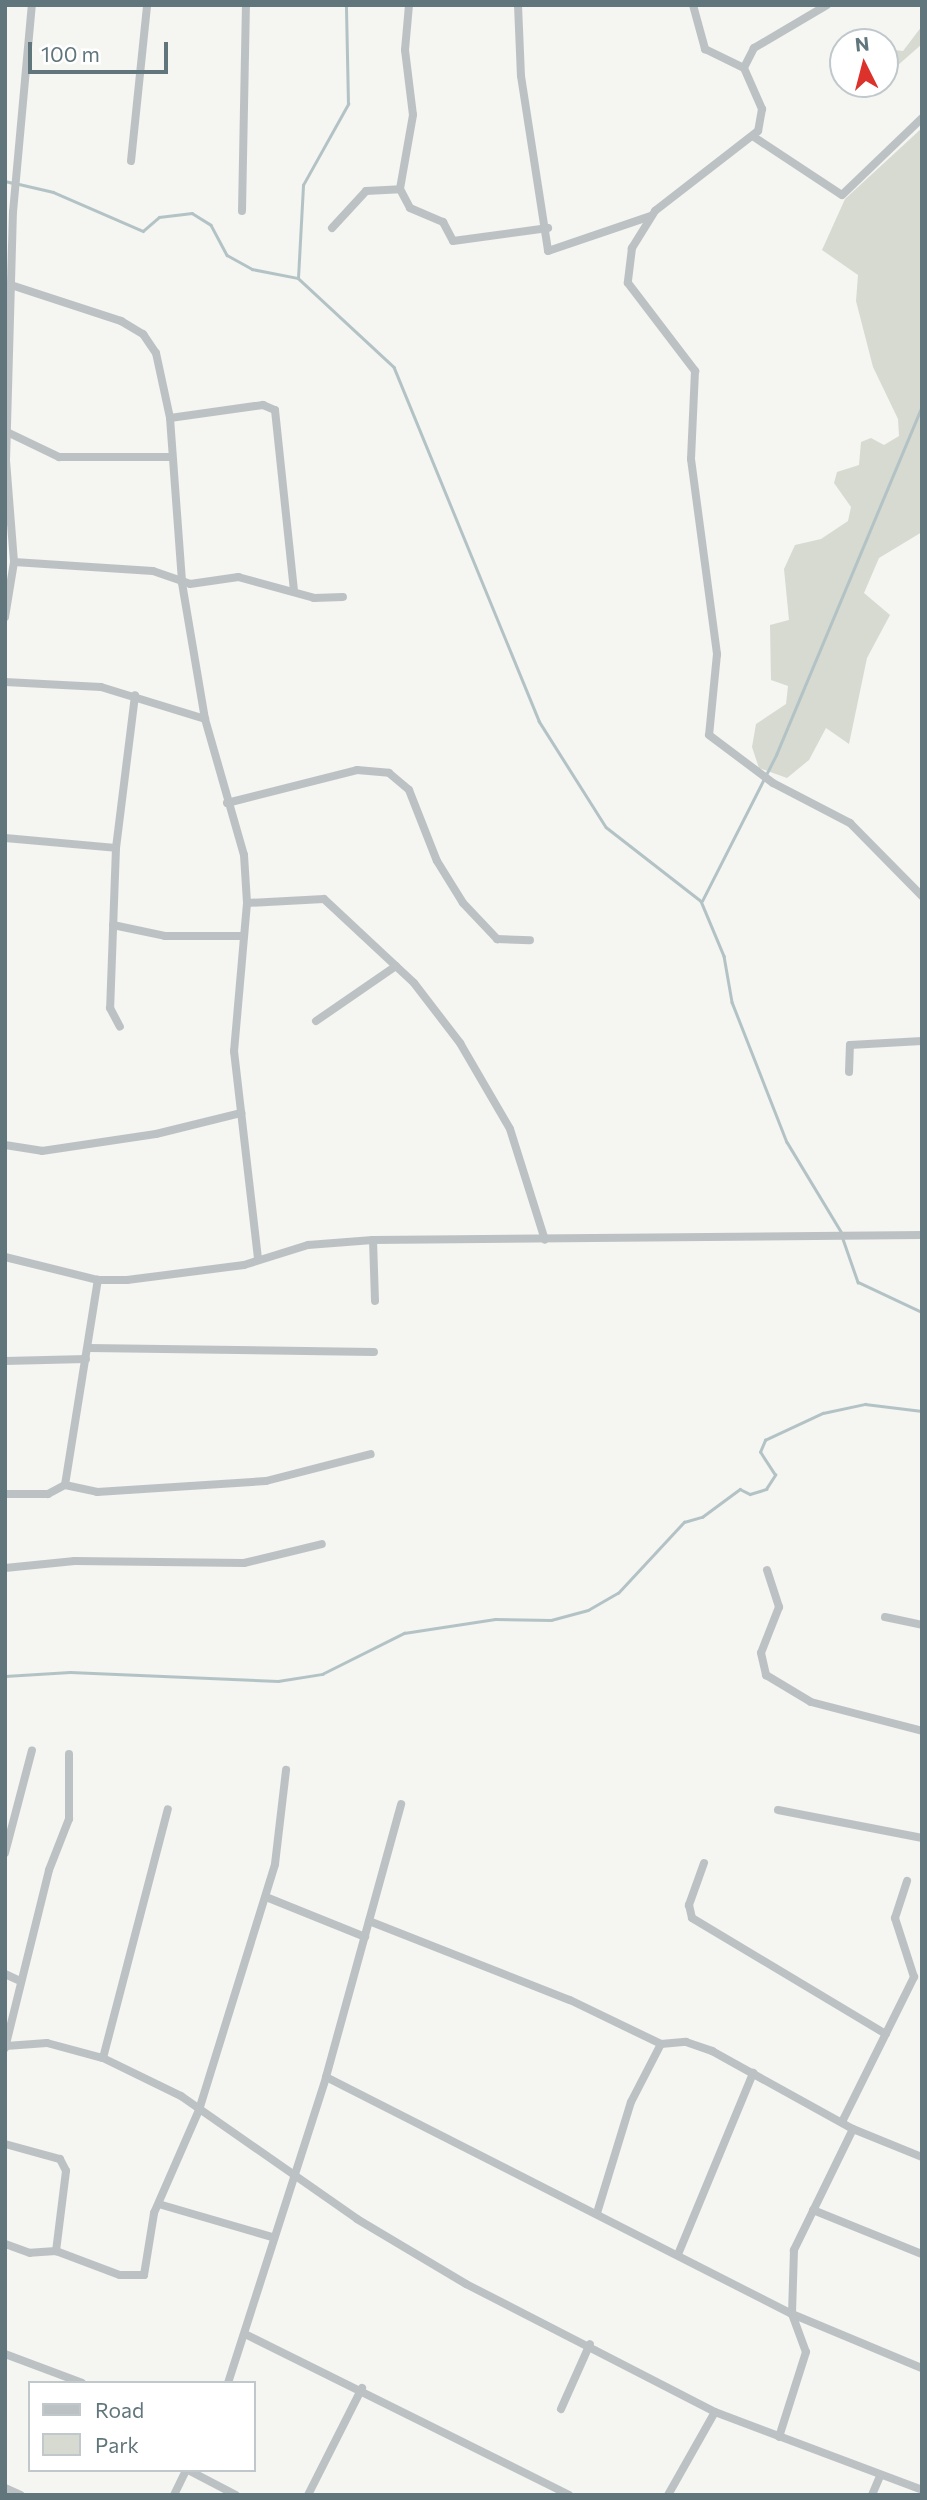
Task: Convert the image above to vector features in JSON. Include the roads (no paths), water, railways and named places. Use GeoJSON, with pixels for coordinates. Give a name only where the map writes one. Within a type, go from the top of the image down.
{"type":"FeatureCollection","features":[{"type":"Feature","properties":{"kind":"street"},"geometry":{"type":"LineString","coordinates":[[6,613],[14,562],[7,432],[7,382],[14,286],[9,246],[32,5]]}},
{"type":"Feature","properties":{"kind":"street"},"geometry":{"type":"LineString","coordinates":[[131,161],[147,5]]}},
{"type":"Feature","properties":{"kind":"street"},"geometry":{"type":"LineString","coordinates":[[242,211],[246,5]]}},
{"type":"Feature","properties":{"kind":"street"},"geometry":{"type":"LineString","coordinates":[[409,5],[405,50],[413,115],[400,189],[413,212],[443,222],[450,241],[548,228]]}},
{"type":"Feature","properties":{"kind":"street"},"geometry":{"type":"LineString","coordinates":[[519,5],[522,88],[548,228],[548,251],[554,253],[652,216],[754,137],[762,109],[744,68],[705,49],[693,5]]}},
{"type":"Feature","properties":{"kind":"street"},"geometry":{"type":"LineString","coordinates":[[744,68],[760,42],[827,5]]}},
{"type":"Feature","properties":{"kind":"street"},"geometry":{"type":"LineString","coordinates":[[754,137],[842,195],[922,118]]}},
{"type":"Feature","properties":{"kind":"street"},"geometry":{"type":"LineString","coordinates":[[332,228],[366,191],[400,189]]}},
{"type":"Feature","properties":{"kind":"street"},"geometry":{"type":"LineString","coordinates":[[652,216],[632,248],[628,283],[695,371],[691,459],[717,654],[709,735],[774,783],[850,823],[922,896]]}},
{"type":"Feature","properties":{"kind":"street"},"geometry":{"type":"LineString","coordinates":[[14,286],[55,304],[96,310],[143,334],[156,353],[170,418],[182,583],[205,719],[226,803],[244,855],[247,903],[234,1051],[258,1261]]}},
{"type":"Feature","properties":{"kind":"street"},"geometry":{"type":"LineString","coordinates":[[170,418],[263,405],[275,410],[294,592]]}},
{"type":"Feature","properties":{"kind":"street"},"geometry":{"type":"LineString","coordinates":[[7,432],[59,457],[172,457]]}},
{"type":"Feature","properties":{"kind":"street"},"geometry":{"type":"LineString","coordinates":[[14,562],[153,571],[182,583],[238,577],[294,592],[343,597]]}},
{"type":"Feature","properties":{"kind":"street"},"geometry":{"type":"LineString","coordinates":[[5,682],[135,695],[205,719]]}},
{"type":"Feature","properties":{"kind":"street"},"geometry":{"type":"LineString","coordinates":[[120,1027],[110,1008],[116,848],[135,695]]}},
{"type":"Feature","properties":{"kind":"street"},"geometry":{"type":"LineString","coordinates":[[226,803],[357,770],[390,773],[409,790],[437,861],[463,903],[497,939],[530,940]]}},
{"type":"Feature","properties":{"kind":"street"},"geometry":{"type":"LineString","coordinates":[[5,838],[116,848]]}},
{"type":"Feature","properties":{"kind":"street"},"geometry":{"type":"LineString","coordinates":[[247,903],[324,899],[396,966],[460,1043],[504,1117],[545,1240]]}},
{"type":"Feature","properties":{"kind":"street"},"geometry":{"type":"LineString","coordinates":[[113,926],[165,936],[242,936]]}},
{"type":"Feature","properties":{"kind":"street"},"geometry":{"type":"LineString","coordinates":[[316,1021],[396,966]]}},
{"type":"Feature","properties":{"kind":"street"},"geometry":{"type":"LineString","coordinates":[[849,1072],[850,1045],[922,1041]]}},
{"type":"Feature","properties":{"kind":"street"},"geometry":{"type":"LineString","coordinates":[[5,1145],[42,1151],[156,1134],[241,1113]]}},
{"type":"Feature","properties":{"kind":"street"},"geometry":{"type":"LineString","coordinates":[[5,1257],[98,1280],[206,1273],[258,1261],[308,1245],[373,1240],[922,1235]]}},
{"type":"Feature","properties":{"kind":"street"},"geometry":{"type":"LineString","coordinates":[[373,1240],[375,1301]]}},
{"type":"Feature","properties":{"kind":"street"},"geometry":{"type":"LineString","coordinates":[[65,1485],[98,1280]]}},
{"type":"Feature","properties":{"kind":"street"},"geometry":{"type":"LineString","coordinates":[[89,1348],[374,1352]]}},
{"type":"Feature","properties":{"kind":"street"},"geometry":{"type":"LineString","coordinates":[[5,1361],[86,1359]]}},
{"type":"Feature","properties":{"kind":"street"},"geometry":{"type":"LineString","coordinates":[[5,1494],[48,1494],[65,1485],[97,1492],[266,1481],[371,1454]]}},
{"type":"Feature","properties":{"kind":"street"},"geometry":{"type":"LineString","coordinates":[[5,1568],[88,1560],[244,1563],[322,1544]]}},
{"type":"Feature","properties":{"kind":"street"},"geometry":{"type":"LineString","coordinates":[[767,1570],[779,1607],[761,1653],[766,1675],[811,1702],[922,1731]]}},
{"type":"Feature","properties":{"kind":"street"},"geometry":{"type":"LineString","coordinates":[[885,1617],[922,1625]]}},
{"type":"Feature","properties":{"kind":"street"},"geometry":{"type":"LineString","coordinates":[[5,1853],[32,1750]]}},
{"type":"Feature","properties":{"kind":"street"},"geometry":{"type":"LineString","coordinates":[[69,1754],[69,1819],[19,1980],[6,2047],[47,2043],[103,2058],[199,2110],[411,2253],[590,2344],[715,2412],[922,2490]]}},
{"type":"Feature","properties":{"kind":"street"},"geometry":{"type":"LineString","coordinates":[[5,2244],[30,2253],[56,2251],[135,2278],[144,2275],[154,2213],[162,2205],[199,2110],[266,1897],[286,1770]]}},
{"type":"Feature","properties":{"kind":"street"},"geometry":{"type":"LineString","coordinates":[[229,2381],[272,2237],[326,2077],[401,1804]]}},
{"type":"Feature","properties":{"kind":"street"},"geometry":{"type":"LineString","coordinates":[[103,2058],[168,1809]]}},
{"type":"Feature","properties":{"kind":"street"},"geometry":{"type":"LineString","coordinates":[[778,1810],[922,1838]]}},
{"type":"Feature","properties":{"kind":"street"},"geometry":{"type":"LineString","coordinates":[[704,1863],[689,1905],[692,1918],[886,2034]]}},
{"type":"Feature","properties":{"kind":"street"},"geometry":{"type":"LineString","coordinates":[[843,2120],[914,1977],[895,1918],[907,1881]]}},
{"type":"Feature","properties":{"kind":"street"},"geometry":{"type":"LineString","coordinates":[[266,1897],[365,1937]]}},
{"type":"Feature","properties":{"kind":"street"},"geometry":{"type":"LineString","coordinates":[[369,1921],[570,2000],[661,2044],[686,2042],[753,2073],[843,2120],[853,2129],[922,2157]]}},
{"type":"Feature","properties":{"kind":"street"},"geometry":{"type":"LineString","coordinates":[[5,1974],[19,1980]]}},
{"type":"Feature","properties":{"kind":"street"},"geometry":{"type":"LineString","coordinates":[[597,2213],[631,2102],[661,2044]]}},
{"type":"Feature","properties":{"kind":"street"},"geometry":{"type":"LineString","coordinates":[[679,2252],[753,2073]]}},
{"type":"Feature","properties":{"kind":"street"},"geometry":{"type":"LineString","coordinates":[[326,2077],[679,2252],[792,2314],[922,2368]]}},
{"type":"Feature","properties":{"kind":"street"},"geometry":{"type":"LineString","coordinates":[[779,2437],[806,2352],[792,2314],[794,2250],[853,2129]]}},
{"type":"Feature","properties":{"kind":"street"},"geometry":{"type":"LineString","coordinates":[[5,2144],[65,2164],[56,2251]]}},
{"type":"Feature","properties":{"kind":"street"},"geometry":{"type":"LineString","coordinates":[[162,2205],[272,2237]]}},
{"type":"Feature","properties":{"kind":"street"},"geometry":{"type":"LineString","coordinates":[[813,2210],[922,2254]]}},
{"type":"Feature","properties":{"kind":"street"},"geometry":{"type":"LineString","coordinates":[[245,2334],[362,2388],[569,2495]]}},
{"type":"Feature","properties":{"kind":"street"},"geometry":{"type":"LineString","coordinates":[[561,2409],[590,2344]]}},
{"type":"Feature","properties":{"kind":"street"},"geometry":{"type":"LineString","coordinates":[[6,2355],[77,2381]]}},
{"type":"Feature","properties":{"kind":"street"},"geometry":{"type":"LineString","coordinates":[[308,2495],[362,2388]]}},
{"type":"Feature","properties":{"kind":"street"},"geometry":{"type":"LineString","coordinates":[[668,2495],[715,2412]]}},
{"type":"Feature","properties":{"kind":"street"},"geometry":{"type":"LineString","coordinates":[[174,2495],[186,2472]]}},
{"type":"Feature","properties":{"kind":"street"},"geometry":{"type":"LineString","coordinates":[[191,2472],[236,2495]]}},
{"type":"Feature","properties":{"kind":"street"},"geometry":{"type":"LineString","coordinates":[[872,2495],[880,2476]]}},
{"type":"Feature","properties":{"kind":"street"},"geometry":{"type":"LineString","coordinates":[[5,2488],[21,2495]]}},
{"type":"Feature","properties":{"kind":"waterway"},"geometry":{"type":"LineString","coordinates":[[298,278],[303,185],[348,104],[346,5]]}},
{"type":"Feature","properties":{"kind":"waterway"},"geometry":{"type":"LineString","coordinates":[[5,181],[13,183]]}},
{"type":"Feature","properties":{"kind":"waterway"},"geometry":{"type":"LineString","coordinates":[[19,184],[53,192],[143,231],[159,217],[192,213],[211,225],[227,255],[252,269],[298,278],[394,367],[539,721],[606,827],[701,901],[724,956],[732,1002],[787,1142],[842,1233]]}},
{"type":"Feature","properties":{"kind":"waterway"},"geometry":{"type":"LineString","coordinates":[[702,901],[776,755],[922,406]]}},
{"type":"Feature","properties":{"kind":"waterway"},"geometry":{"type":"LineString","coordinates":[[843,1239],[858,1282],[922,1312]]}},
{"type":"Feature","properties":{"kind":"waterway"},"geometry":{"type":"LineString","coordinates":[[5,1676],[70,1672],[278,1681],[322,1674],[404,1633],[495,1619],[551,1620],[588,1610],[618,1593],[684,1522],[702,1517],[740,1489],[750,1494],[766,1489],[775,1475],[760,1452],[765,1440],[823,1413],[865,1404],[922,1411]]}}]}
